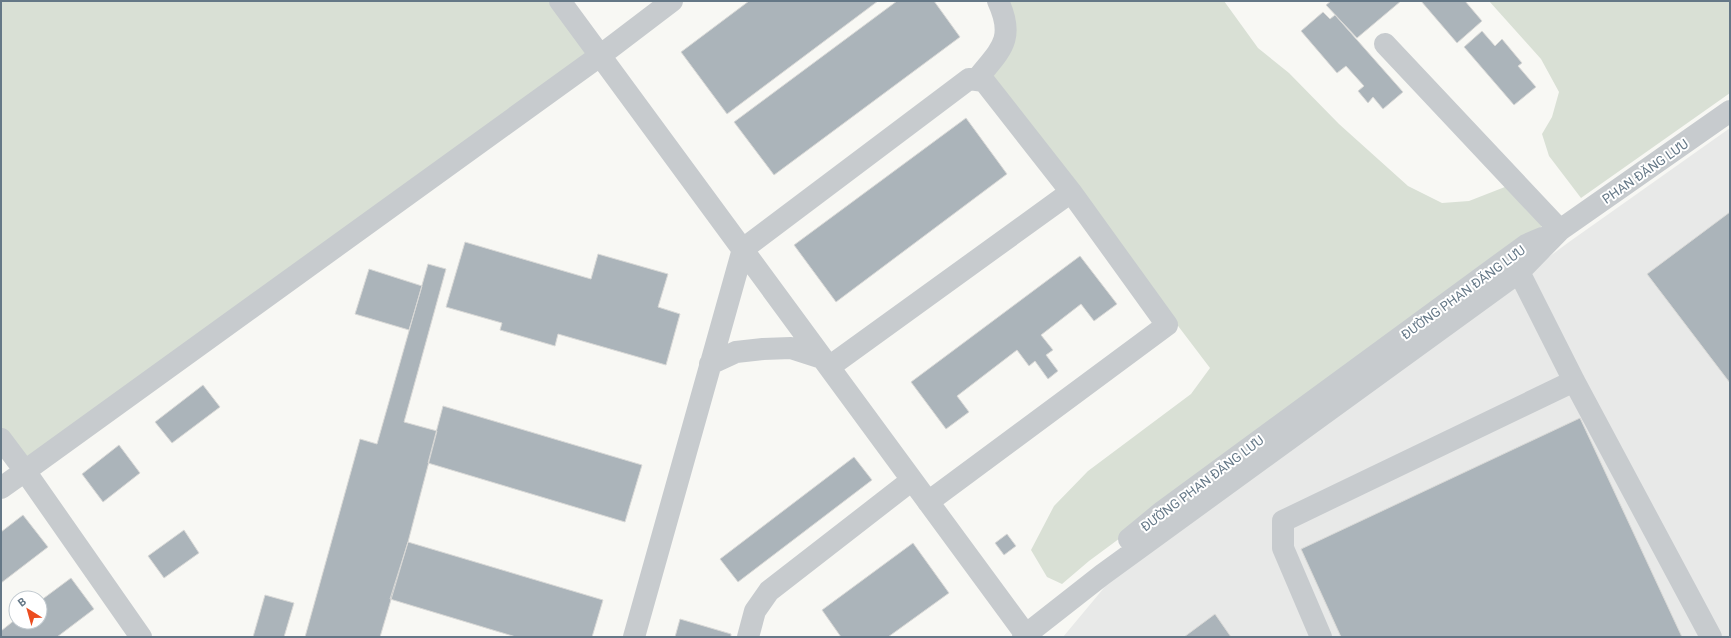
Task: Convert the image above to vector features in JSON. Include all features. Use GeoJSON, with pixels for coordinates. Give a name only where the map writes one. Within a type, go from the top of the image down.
{"type":"FeatureCollection","features":[{"type":"Feature","properties":{"kind":"street"},"geometry":{"type":"LineString","coordinates":[[560,1],[743,248],[928,502],[1018,634]]}},
{"type":"Feature","properties":{"kind":"street"},"geometry":{"type":"LineString","coordinates":[[1,488],[601,55],[672,1]]}},
{"type":"Feature","properties":{"kind":"street"},"geometry":{"type":"LineString","coordinates":[[976,79],[1003,48],[1006,29],[1003,12],[998,1]]}},
{"type":"Feature","properties":{"kind":"street"},"geometry":{"type":"LineString","coordinates":[[1385,44],[1560,230]]}},
{"type":"Feature","properties":{"kind":"street"},"geometry":{"type":"LineString","coordinates":[[634,637],[743,248],[969,79],[976,79],[984,81],[1070,192],[1167,325],[928,502]]}},
{"type":"Feature","properties":{"kind":"street","name":"PHAN ĐĂNG LƯU"},"geometry":{"type":"LineString","coordinates":[[1560,230],[1730,111]]}},
{"type":"Feature","properties":{"kind":"street"},"geometry":{"type":"LineString","coordinates":[[826,362],[1070,192]]}},
{"type":"Feature","properties":{"kind":"street","name":"ĐƯỜNG PHAN ĐĂNG LƯU"},"geometry":{"type":"LineString","coordinates":[[1018,634],[1102,575],[1519,272],[1560,230]]}},
{"type":"Feature","properties":{"kind":"street","name":"ĐƯỜNG PHAN ĐĂNG LƯU"},"geometry":{"type":"LineString","coordinates":[[1018,634],[1163,511],[1526,245],[1560,230]]}},
{"type":"Feature","properties":{"kind":"street"},"geometry":{"type":"LineString","coordinates":[[1519,272],[1574,381],[1711,637]]}},
{"type":"Feature","properties":{"kind":"street"},"geometry":{"type":"LineString","coordinates":[[710,364],[736,352],[791,348],[826,362]]}},
{"type":"Feature","properties":{"kind":"street"},"geometry":{"type":"LineString","coordinates":[[1321,637],[1284,548],[1283,521],[1574,381]]}},
{"type":"Feature","properties":{"kind":"street"},"geometry":{"type":"LineString","coordinates":[[1,439],[141,637]]}},
{"type":"Feature","properties":{"kind":"street"},"geometry":{"type":"LineString","coordinates":[[748,637],[755,611],[769,591],[912,480]]}},
{"type":"Feature","properties":{"kind":"shaded area"},"geometry":{"type":"Polygon","coordinates":[[[1,1],[552,1],[592,54],[27,463],[1,430],[1,1]]]}},
{"type":"Feature","properties":{"kind":"shaded area"},"geometry":{"type":"Polygon","coordinates":[[[1004,1],[1224,1],[1258,48],[1289,73],[1339,124],[1408,186],[1442,203],[1469,201],[1510,185],[1545,224],[1089,561],[1062,584],[1047,577],[1031,550],[1054,506],[1088,471],[1191,394],[1210,368],[989,77],[1004,1]]]}},
{"type":"Feature","properties":{"kind":"shaded area"},"geometry":{"type":"Polygon","coordinates":[[[1489,1],[1730,1],[1730,93],[1581,198],[1549,156],[1542,134],[1552,117],[1559,92],[1541,59],[1489,1]]]}},
{"type":"Feature","properties":{"kind":"shaded area"},"geometry":{"type":"Polygon","coordinates":[[[1730,128],[1730,637],[1063,637],[1108,583],[1569,242],[1730,128]]]}},
{"type":"Feature","properties":{"kind":"building"},"geometry":{"type":"Polygon","coordinates":[[[749,1],[878,1],[727,114],[681,52],[749,1]]]}},
{"type":"Feature","properties":{"kind":"building"},"geometry":{"type":"Polygon","coordinates":[[[897,1],[934,1],[960,37],[774,175],[734,122],[897,1]]]}},
{"type":"Feature","properties":{"kind":"building"},"geometry":{"type":"Polygon","coordinates":[[[1331,1],[1401,1],[1357,38],[1326,5],[1331,1]]]}},
{"type":"Feature","properties":{"kind":"building"},"geometry":{"type":"Polygon","coordinates":[[[1421,1],[1465,1],[1482,21],[1457,43],[1421,1]]]}},
{"type":"Feature","properties":{"kind":"building"},"geometry":{"type":"Polygon","coordinates":[[[1323,12],[1330,19],[1335,15],[1403,92],[1383,109],[1373,97],[1368,103],[1358,91],[1364,86],[1346,66],[1337,73],[1301,31],[1323,12]]]}},
{"type":"Feature","properties":{"kind":"building"},"geometry":{"type":"Polygon","coordinates":[[[1482,31],[1495,46],[1502,39],[1522,63],[1518,66],[1536,87],[1514,105],[1464,47],[1482,31]]]}},
{"type":"Feature","properties":{"kind":"building"},"geometry":{"type":"Polygon","coordinates":[[[966,118],[1007,174],[836,302],[794,245],[966,118]]]}},
{"type":"Feature","properties":{"kind":"building"},"geometry":{"type":"Polygon","coordinates":[[[1730,212],[1730,383],[1647,274],[1730,212]]]}},
{"type":"Feature","properties":{"kind":"building"},"geometry":{"type":"Polygon","coordinates":[[[465,242],[591,279],[598,254],[668,274],[658,307],[680,314],[666,365],[558,334],[555,346],[500,330],[502,323],[446,307],[465,242]]]}},
{"type":"Feature","properties":{"kind":"building"},"geometry":{"type":"Polygon","coordinates":[[[1080,256],[1117,304],[1094,321],[1081,304],[1041,335],[1053,350],[1046,355],[1058,371],[1048,379],[1035,361],[1029,366],[1017,350],[957,396],[969,412],[946,429],[911,382],[1080,256]]]}},
{"type":"Feature","properties":{"kind":"building"},"geometry":{"type":"Polygon","coordinates":[[[428,264],[446,269],[404,422],[437,431],[408,542],[380,637],[305,637],[360,439],[377,444],[428,264]]]}},
{"type":"Feature","properties":{"kind":"building"},"geometry":{"type":"Polygon","coordinates":[[[369,269],[422,286],[409,330],[355,314],[369,269]]]}},
{"type":"Feature","properties":{"kind":"building"},"geometry":{"type":"Polygon","coordinates":[[[203,385],[220,407],[172,443],[155,422],[203,385]]]}},
{"type":"Feature","properties":{"kind":"building"},"geometry":{"type":"Polygon","coordinates":[[[443,406],[642,465],[625,522],[428,463],[443,406]]]}},
{"type":"Feature","properties":{"kind":"building"},"geometry":{"type":"Polygon","coordinates":[[[1580,418],[1682,637],[1341,637],[1301,549],[1580,418]]]}},
{"type":"Feature","properties":{"kind":"building"},"geometry":{"type":"Polygon","coordinates":[[[119,445],[140,473],[103,502],[82,474],[119,445]]]}},
{"type":"Feature","properties":{"kind":"building"},"geometry":{"type":"Polygon","coordinates":[[[854,457],[872,480],[738,582],[720,559],[854,457]]]}},
{"type":"Feature","properties":{"kind":"building"},"geometry":{"type":"Polygon","coordinates":[[[23,515],[48,547],[1,583],[1,532],[23,515]]]}},
{"type":"Feature","properties":{"kind":"building"},"geometry":{"type":"Polygon","coordinates":[[[184,530],[199,553],[164,578],[148,556],[184,530]]]}},
{"type":"Feature","properties":{"kind":"building"},"geometry":{"type":"Polygon","coordinates":[[[1007,534],[1016,546],[1004,555],[995,543],[1007,534]]]}},
{"type":"Feature","properties":{"kind":"building"},"geometry":{"type":"Polygon","coordinates":[[[408,542],[603,600],[592,637],[516,637],[390,599],[408,542]]]}},
{"type":"Feature","properties":{"kind":"building"},"geometry":{"type":"Polygon","coordinates":[[[913,543],[949,593],[888,637],[841,637],[822,610],[913,543]]]}},
{"type":"Feature","properties":{"kind":"building"},"geometry":{"type":"Polygon","coordinates":[[[71,578],[94,609],[57,637],[1,637],[1,631],[8,625],[8,630],[48,630],[48,595],[71,578]]]}},
{"type":"Feature","properties":{"kind":"building"},"geometry":{"type":"Polygon","coordinates":[[[265,595],[294,603],[284,637],[253,637],[265,595]]]}},
{"type":"Feature","properties":{"kind":"building"},"geometry":{"type":"Polygon","coordinates":[[[1215,614],[1231,637],[1184,637],[1215,614]]]}},
{"type":"Feature","properties":{"kind":"building"},"geometry":{"type":"Polygon","coordinates":[[[680,619],[731,634],[731,637],[675,637],[680,619]]]}}]}
